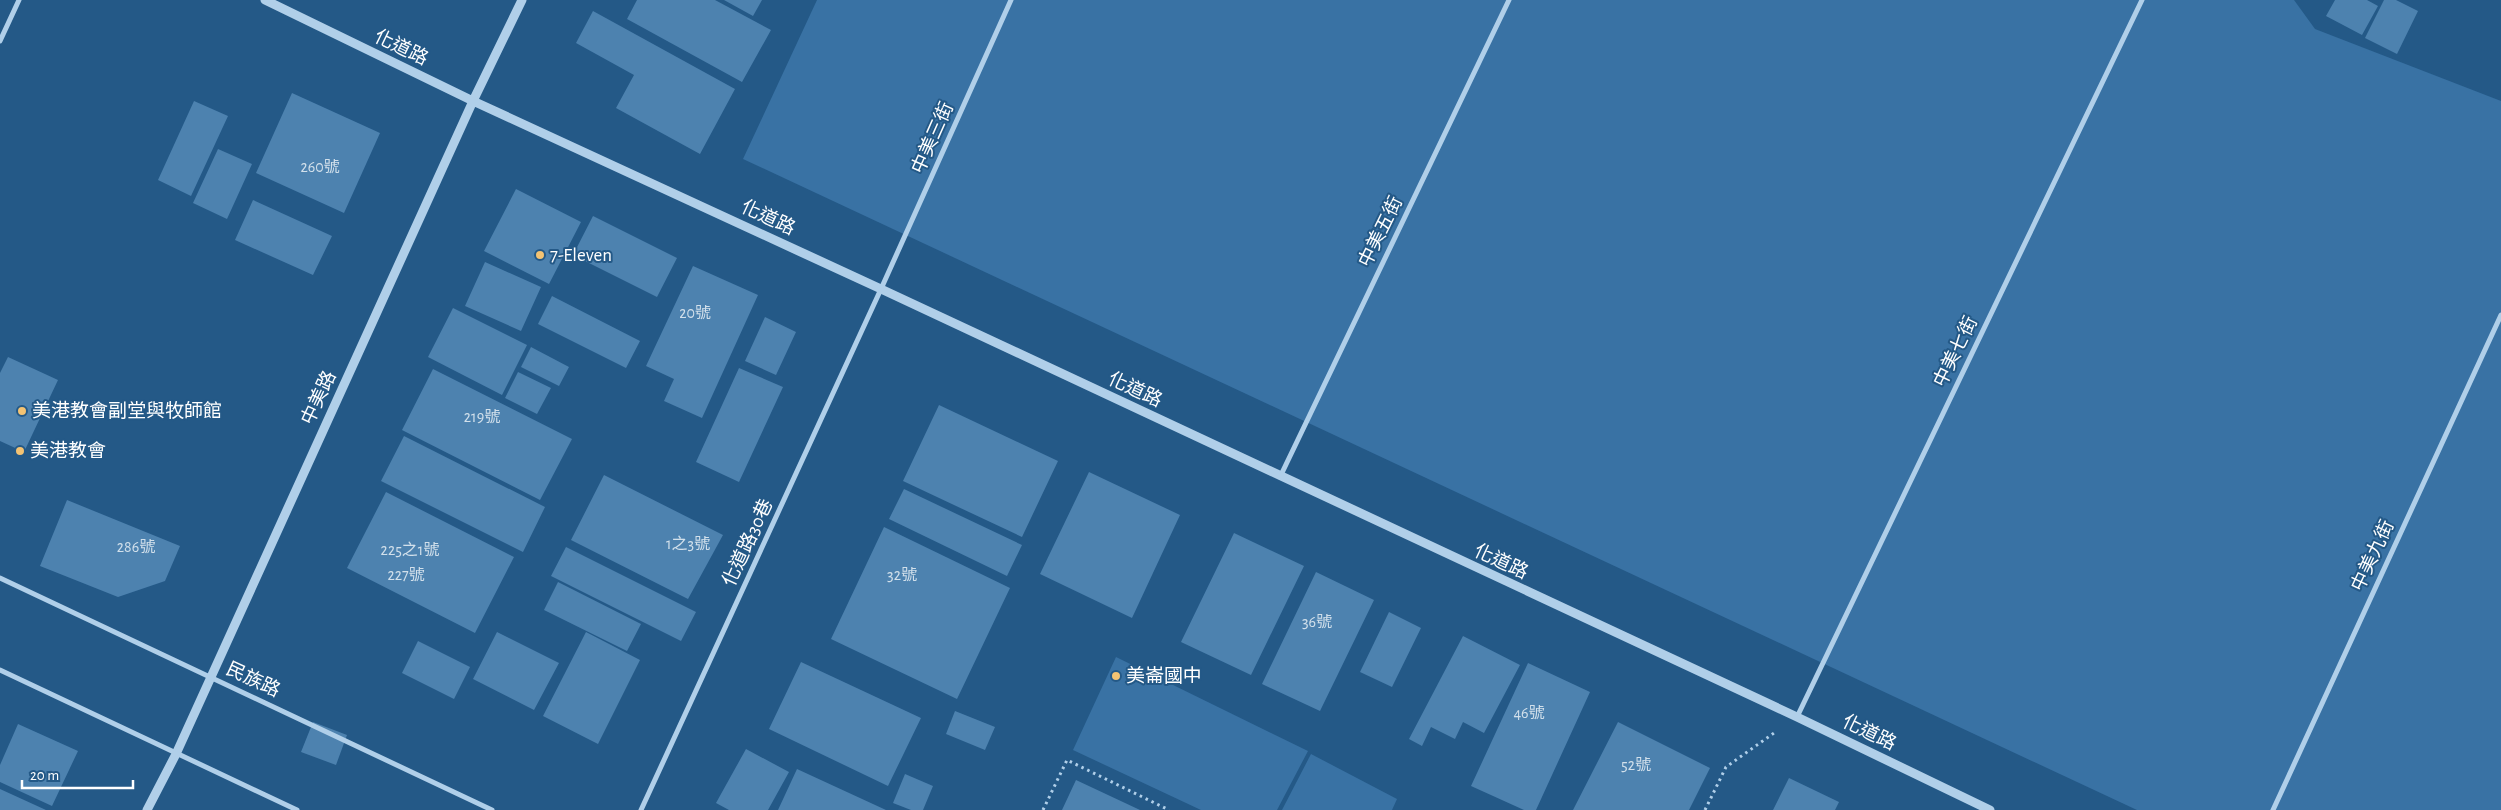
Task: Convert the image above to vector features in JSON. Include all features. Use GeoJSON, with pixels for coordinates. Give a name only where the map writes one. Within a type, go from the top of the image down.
{"type":"FeatureCollection","features":[{"type":"Feature","properties":{"kind":"street"},"geometry":{"type":"LineString","coordinates":[[0,41],[19,0]]}},
{"type":"Feature","properties":{"kind":"street","name":"化道路"},"geometry":{"type":"LineString","coordinates":[[265,0],[473,101],[882,288],[1797,717],[1990,810]]}},
{"type":"Feature","properties":{"kind":"street","name":"中美路"},"geometry":{"type":"LineString","coordinates":[[147,810],[176,754],[209,676],[473,101],[522,0]]}},
{"type":"Feature","properties":{"kind":"street","name":"中美三街"},"geometry":{"type":"LineString","coordinates":[[882,288],[1011,0]]}},
{"type":"Feature","properties":{"kind":"street","name":"中美五街"},"geometry":{"type":"LineString","coordinates":[[1280,476],[1509,0]]}},
{"type":"Feature","properties":{"kind":"street","name":"中美七街"},"geometry":{"type":"LineString","coordinates":[[1797,717],[2142,0]]}},
{"type":"Feature","properties":{"kind":"street","name":"化道路30巷"},"geometry":{"type":"LineString","coordinates":[[641,810],[882,288]]}},
{"type":"Feature","properties":{"kind":"street","name":"中美九街"},"geometry":{"type":"LineString","coordinates":[[2273,810],[2501,315]]}},
{"type":"Feature","properties":{"kind":"street","name":"民族路"},"geometry":{"type":"LineString","coordinates":[[0,578],[492,810]]}},
{"type":"Feature","properties":{"kind":"street"},"geometry":{"type":"LineString","coordinates":[[0,670],[297,810]]}},
{"type":"Feature","properties":{"kind":"path"},"geometry":{"type":"LineString","coordinates":[[1705,810],[1726,767],[1797,717]]}},
{"type":"Feature","properties":{"kind":"path"},"geometry":{"type":"LineString","coordinates":[[1042,810],[1067,760],[1169,810]]}},
{"type":"Feature","properties":{"kind":"shaded area"},"geometry":{"type":"Polygon","coordinates":[[[817,0],[2294,0],[2315,29],[2501,101],[2501,810],[2137,810],[743,159],[817,0]]]}},
{"type":"Feature","properties":{"kind":"shaded area"},"geometry":{"type":"Polygon","coordinates":[[[1116,657],[1308,751],[1277,810],[1201,810],[1073,750],[1116,657]]]}},
{"type":"Feature","properties":{"kind":"shaded area"},"geometry":{"type":"Polygon","coordinates":[[[1311,754],[1397,799],[1392,810],[1282,810],[1311,754]]]}},
{"type":"Feature","properties":{"kind":"building"},"geometry":{"type":"Polygon","coordinates":[[[637,0],[715,0],[771,30],[742,82],[627,19],[637,0]]]}},
{"type":"Feature","properties":{"kind":"building"},"geometry":{"type":"Polygon","coordinates":[[[724,0],[762,0],[753,16],[724,0]]]}},
{"type":"Feature","properties":{"kind":"building"},"geometry":{"type":"Polygon","coordinates":[[[2335,0],[2367,0],[2378,6],[2362,35],[2326,16],[2335,0]]]}},
{"type":"Feature","properties":{"kind":"building"},"geometry":{"type":"Polygon","coordinates":[[[2384,0],[2396,0],[2418,11],[2397,54],[2365,38],[2384,0]]]}},
{"type":"Feature","properties":{"kind":"building"},"geometry":{"type":"Polygon","coordinates":[[[593,11],[735,89],[700,154],[616,108],[634,75],[576,43],[593,11]]]}},
{"type":"Feature","properties":{"kind":"building"},"geometry":{"type":"Polygon","coordinates":[[[292,93],[380,133],[344,213],[256,173],[292,93]]]}},
{"type":"Feature","properties":{"kind":"building"},"geometry":{"type":"Polygon","coordinates":[[[194,101],[228,116],[191,196],[158,180],[194,101]]]}},
{"type":"Feature","properties":{"kind":"building"},"geometry":{"type":"Polygon","coordinates":[[[218,149],[252,164],[227,219],[193,203],[218,149]]]}},
{"type":"Feature","properties":{"kind":"building"},"geometry":{"type":"Polygon","coordinates":[[[516,189],[581,222],[549,284],[484,251],[516,189]]]}},
{"type":"Feature","properties":{"kind":"building"},"geometry":{"type":"Polygon","coordinates":[[[253,200],[332,236],[313,275],[235,240],[253,200]]]}},
{"type":"Feature","properties":{"kind":"building"},"geometry":{"type":"Polygon","coordinates":[[[593,216],[677,258],[657,297],[573,255],[593,216]]]}},
{"type":"Feature","properties":{"kind":"building"},"geometry":{"type":"Polygon","coordinates":[[[485,262],[541,287],[521,331],[465,306],[485,262]]]}},
{"type":"Feature","properties":{"kind":"building"},"geometry":{"type":"Polygon","coordinates":[[[693,266],[758,295],[702,418],[664,401],[674,379],[646,366],[693,266]]]}},
{"type":"Feature","properties":{"kind":"building"},"geometry":{"type":"Polygon","coordinates":[[[552,296],[640,341],[626,368],[538,324],[552,296]]]}},
{"type":"Feature","properties":{"kind":"building"},"geometry":{"type":"Polygon","coordinates":[[[453,308],[527,345],[502,395],[428,357],[453,308]]]}},
{"type":"Feature","properties":{"kind":"building"},"geometry":{"type":"Polygon","coordinates":[[[765,317],[796,332],[776,375],[745,361],[765,317]]]}},
{"type":"Feature","properties":{"kind":"building"},"geometry":{"type":"Polygon","coordinates":[[[531,347],[569,367],[559,386],[521,367],[531,347]]]}},
{"type":"Feature","properties":{"kind":"building","name":"美港教會副堂與牧師館"},"geometry":{"type":"Polygon","coordinates":[[[8,357],[58,380],[24,452],[0,441],[0,373],[8,357]]]}},
{"type":"Feature","properties":{"kind":"building"},"geometry":{"type":"Polygon","coordinates":[[[739,368],[783,387],[739,482],[696,462],[739,368]]]}},
{"type":"Feature","properties":{"kind":"building"},"geometry":{"type":"Polygon","coordinates":[[[433,369],[572,439],[540,500],[402,430],[433,369]]]}},
{"type":"Feature","properties":{"kind":"building"},"geometry":{"type":"Polygon","coordinates":[[[518,372],[551,388],[537,414],[505,398],[518,372]]]}},
{"type":"Feature","properties":{"kind":"building"},"geometry":{"type":"Polygon","coordinates":[[[939,405],[1058,461],[1022,537],[903,481],[939,405]]]}},
{"type":"Feature","properties":{"kind":"building"},"geometry":{"type":"Polygon","coordinates":[[[404,436],[545,507],[523,552],[381,481],[404,436]]]}},
{"type":"Feature","properties":{"kind":"building"},"geometry":{"type":"Polygon","coordinates":[[[1089,472],[1180,515],[1132,618],[1040,574],[1089,472]]]}},
{"type":"Feature","properties":{"kind":"building"},"geometry":{"type":"Polygon","coordinates":[[[604,475],[723,535],[688,599],[571,540],[604,475]]]}},
{"type":"Feature","properties":{"kind":"building"},"geometry":{"type":"Polygon","coordinates":[[[904,489],[1022,545],[1007,576],[889,519],[904,489]]]}},
{"type":"Feature","properties":{"kind":"building"},"geometry":{"type":"Polygon","coordinates":[[[386,492],[514,557],[475,633],[347,568],[386,492]]]}},
{"type":"Feature","properties":{"kind":"building"},"geometry":{"type":"Polygon","coordinates":[[[67,500],[180,546],[165,581],[118,597],[40,566],[67,500]]]}},
{"type":"Feature","properties":{"kind":"building"},"geometry":{"type":"Polygon","coordinates":[[[884,527],[1010,588],[957,699],[831,639],[884,527]]]}},
{"type":"Feature","properties":{"kind":"building"},"geometry":{"type":"Polygon","coordinates":[[[1234,533],[1304,566],[1251,675],[1181,642],[1234,533]]]}},
{"type":"Feature","properties":{"kind":"building"},"geometry":{"type":"Polygon","coordinates":[[[566,547],[696,612],[681,641],[551,576],[566,547]]]}},
{"type":"Feature","properties":{"kind":"building"},"geometry":{"type":"Polygon","coordinates":[[[1316,572],[1374,600],[1320,711],[1262,684],[1316,572]]]}},
{"type":"Feature","properties":{"kind":"building"},"geometry":{"type":"Polygon","coordinates":[[[558,582],[641,624],[627,651],[544,610],[558,582]]]}},
{"type":"Feature","properties":{"kind":"building"},"geometry":{"type":"Polygon","coordinates":[[[1389,612],[1421,628],[1392,687],[1360,672],[1389,612]]]}},
{"type":"Feature","properties":{"kind":"building"},"geometry":{"type":"Polygon","coordinates":[[[497,632],[559,663],[534,710],[473,679],[497,632]]]}},
{"type":"Feature","properties":{"kind":"building"},"geometry":{"type":"Polygon","coordinates":[[[586,632],[640,660],[598,744],[543,716],[586,632]]]}},
{"type":"Feature","properties":{"kind":"building"},"geometry":{"type":"Polygon","coordinates":[[[1463,636],[1520,665],[1484,733],[1463,722],[1455,739],[1431,727],[1422,746],[1409,739],[1463,636]]]}},
{"type":"Feature","properties":{"kind":"building"},"geometry":{"type":"Polygon","coordinates":[[[418,641],[470,667],[454,699],[402,673],[418,641]]]}},
{"type":"Feature","properties":{"kind":"building"},"geometry":{"type":"Polygon","coordinates":[[[801,662],[921,718],[888,786],[769,729],[801,662]]]}},
{"type":"Feature","properties":{"kind":"building"},"geometry":{"type":"Polygon","coordinates":[[[1528,663],[1590,692],[1536,810],[1524,810],[1471,786],[1528,663]]]}},
{"type":"Feature","properties":{"kind":"building"},"geometry":{"type":"Polygon","coordinates":[[[955,711],[995,727],[985,750],[946,734],[955,711]]]}},
{"type":"Feature","properties":{"kind":"building"},"geometry":{"type":"Polygon","coordinates":[[[313,722],[347,735],[336,765],[301,752],[313,722]]]}},
{"type":"Feature","properties":{"kind":"building"},"geometry":{"type":"Polygon","coordinates":[[[1618,722],[1710,768],[1689,810],[1573,810],[1618,722]]]}},
{"type":"Feature","properties":{"kind":"building"},"geometry":{"type":"Polygon","coordinates":[[[18,724],[78,751],[52,806],[0,782],[0,765],[18,724]]]}},
{"type":"Feature","properties":{"kind":"building"},"geometry":{"type":"Polygon","coordinates":[[[746,749],[789,772],[768,810],[729,810],[716,803],[746,749]]]}},
{"type":"Feature","properties":{"kind":"building"},"geometry":{"type":"Polygon","coordinates":[[[797,769],[886,810],[778,810],[797,769]]]}},
{"type":"Feature","properties":{"kind":"building"},"geometry":{"type":"Polygon","coordinates":[[[905,774],[933,786],[923,810],[911,810],[893,803],[905,774]]]}},
{"type":"Feature","properties":{"kind":"building"},"geometry":{"type":"Polygon","coordinates":[[[1789,778],[1839,802],[1835,810],[1773,810],[1789,778]]]}},
{"type":"Feature","properties":{"kind":"building"},"geometry":{"type":"Polygon","coordinates":[[[1076,780],[1140,810],[1062,810],[1076,780]]]}},
{"type":"Feature","properties":{"kind":"building"},"geometry":{"type":"Polygon","coordinates":[[[0,789],[46,810],[0,810],[0,789]]]}},
{"type":"Feature","properties":{"kind":"place","name":"7-Eleven"},"geometry":{"type":"Point","coordinates":[540,255]}},
{"type":"Feature","properties":{"kind":"place","name":"美港教會副堂與牧師館"},"geometry":{"type":"Point","coordinates":[22,411]}},
{"type":"Feature","properties":{"kind":"place","name":"美港教會"},"geometry":{"type":"Point","coordinates":[20,451]}},
{"type":"Feature","properties":{"kind":"place","name":"美崙國中"},"geometry":{"type":"Point","coordinates":[1116,676]}}]}
